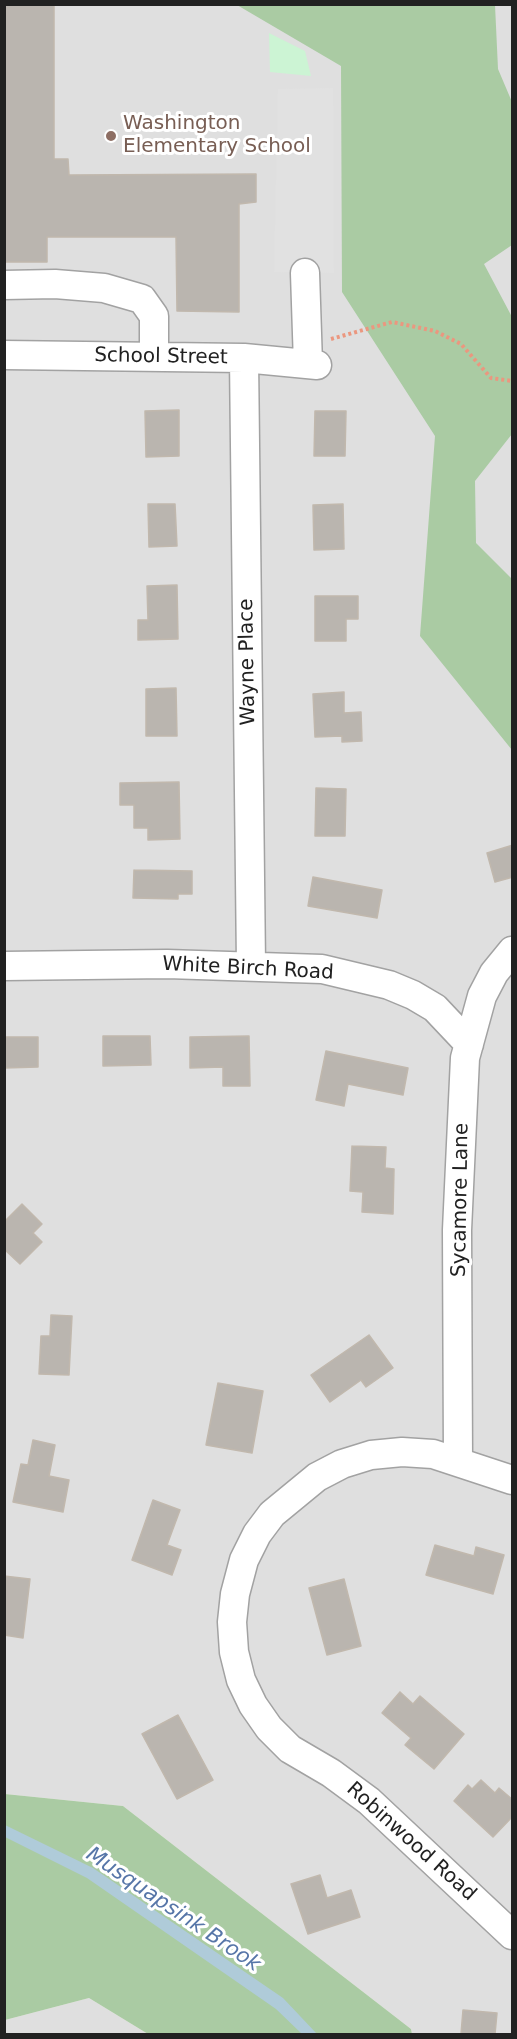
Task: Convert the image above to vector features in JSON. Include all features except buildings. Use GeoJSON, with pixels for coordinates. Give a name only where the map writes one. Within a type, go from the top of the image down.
{"type":"FeatureCollection","features":[{"type":"Feature","properties":{"kind":"street"},"geometry":{"type":"LineString","coordinates":[[305,273],[311,358]]}},
{"type":"Feature","properties":{"kind":"street"},"geometry":{"type":"LineString","coordinates":[[4,285],[55,284],[104,288],[142,299],[154,316],[154,357]]}},
{"type":"Feature","properties":{"kind":"street","name":"School Street"},"geometry":{"type":"LineString","coordinates":[[4,355],[311,358]]}},
{"type":"Feature","properties":{"kind":"street","name":"Wayne Place"},"geometry":{"type":"LineString","coordinates":[[244,358],[251,966]]}},
{"type":"Feature","properties":{"kind":"street","name":"Sycamore Lane"},"geometry":{"type":"LineString","coordinates":[[458,1461],[457,1230],[465,1058],[482,996],[494,973],[513,951]]}},
{"type":"Feature","properties":{"kind":"street","name":"White Birch Road"},"geometry":{"type":"LineString","coordinates":[[4,966],[251,966],[322,969],[389,985],[413,994],[435,1008],[455,1026],[469,1044]]}},
{"type":"Feature","properties":{"kind":"street","name":"Robinwood Road"},"geometry":{"type":"LineString","coordinates":[[513,1480],[432,1454],[402,1452],[371,1455],[333,1468],[292,1495],[267,1521],[244,1560],[232,1622],[234,1652],[242,1680],[253,1705],[269,1728],[290,1749],[331,1773],[369,1801],[513,1935]]}},
{"type":"Feature","properties":{"kind":"path"},"geometry":{"type":"LineString","coordinates":[[311,358],[392,322],[435,331],[461,344],[491,378],[513,381]]}},
{"type":"Feature","properties":{"kind":"shaded area"},"geometry":{"type":"Polygon","coordinates":[[[4,5],[512,5],[512,2034],[412,2034],[411,2029],[123,1806],[5,1794],[4,5]]]}},
{"type":"Feature","properties":{"kind":"shaded area"},"geometry":{"type":"Polygon","coordinates":[[[333,88],[334,273],[274,272],[278,89],[333,88]]]}},
{"type":"Feature","properties":{"kind":"shaded area"},"geometry":{"type":"Polygon","coordinates":[[[89,1998],[148,2034],[5,2034],[5,2020],[89,1998]]]}},
{"type":"Feature","properties":{"kind":"green space"},"geometry":{"type":"Polygon","coordinates":[[[237,5],[495,5],[498,69],[512,102],[512,245],[484,264],[512,317],[512,434],[475,481],[476,543],[512,579],[512,750],[420,636],[435,436],[342,292],[341,66],[237,5]]]}},
{"type":"Feature","properties":{"kind":"green space"},"geometry":{"type":"Polygon","coordinates":[[[269,33],[305,51],[311,76],[270,72],[269,33]]]}},
{"type":"Feature","properties":{"kind":"green space"},"geometry":{"type":"Polygon","coordinates":[[[5,1794],[123,1806],[411,2029],[412,2034],[148,2034],[89,1998],[5,2020],[5,1794]]]}},
{"type":"Feature","properties":{"kind":"water"},"geometry":{"type":"Polygon","coordinates":[[[5,1825],[93,1868],[283,1998],[317,2034],[302,2034],[276,2009],[87,1878],[5,1837],[5,1825]]]}},
{"type":"Feature","properties":{"kind":"place","name":"Washington Elementary School"},"geometry":{"type":"Point","coordinates":[111,136]}},
{"type":"Feature","properties":{"kind":"water label","name":"Musquapsink Brook"},"geometry":{"type":"Point","coordinates":[173,1910]}}]}
